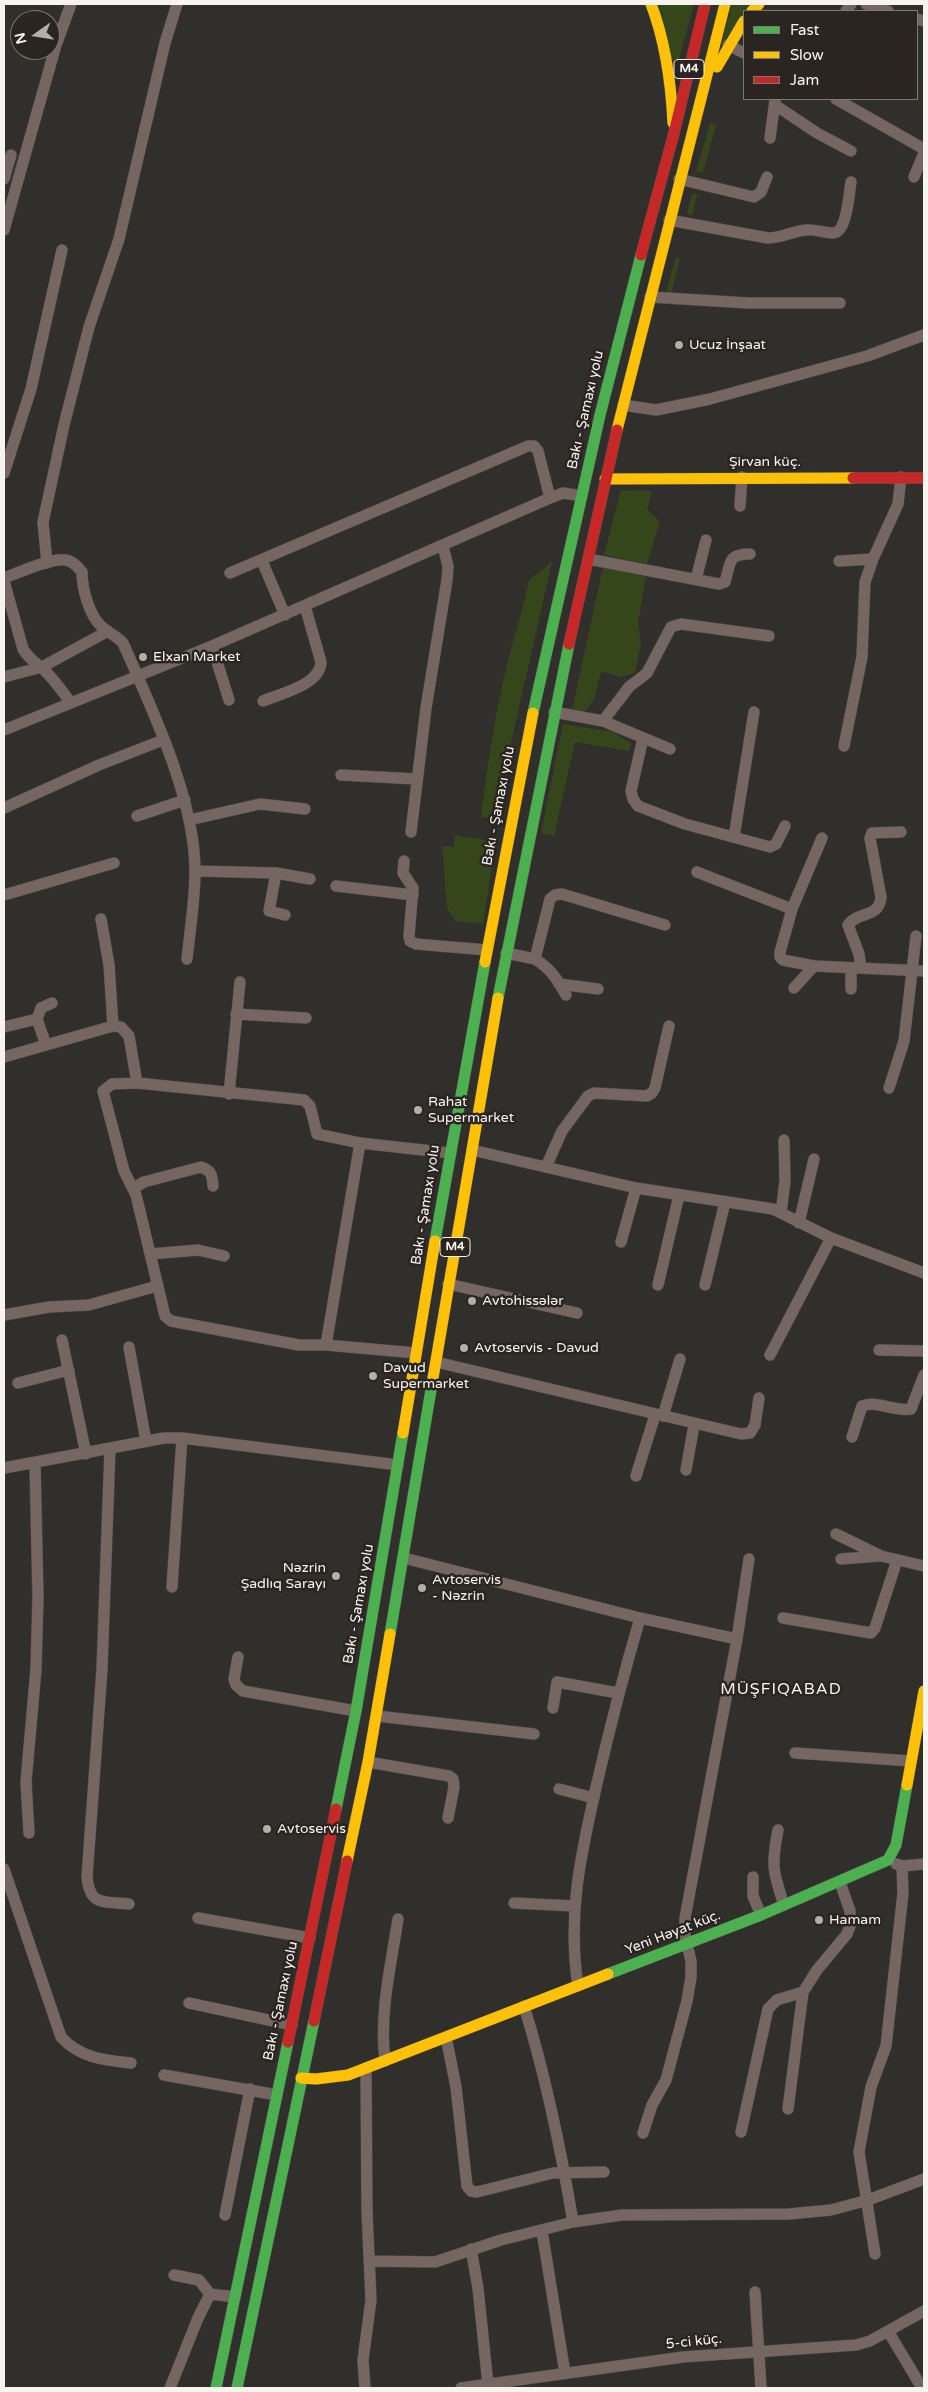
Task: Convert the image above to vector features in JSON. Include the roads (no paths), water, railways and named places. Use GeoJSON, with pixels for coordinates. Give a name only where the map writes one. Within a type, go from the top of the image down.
{"type":"FeatureCollection","features":[{"type":"Feature","properties":{"kind":"main road"},"geometry":{"type":"LineString","coordinates":[[651,4],[662,33],[668,60],[674,133]]}},
{"type":"Feature","properties":{"kind":"main road","name":"Bakı - Şamaxı yolu"},"geometry":{"type":"LineString","coordinates":[[216,2388],[356,1711],[450,1153],[534,708],[629,298],[674,133],[705,4]]}},
{"type":"Feature","properties":{"kind":"main road","name":"M4"},"geometry":{"type":"LineString","coordinates":[[237,2388],[377,1716],[448,1284],[506,954],[554,712],[605,479],[724,4]]}},
{"type":"Feature","properties":{"kind":"main road"},"geometry":{"type":"LineString","coordinates":[[698,110],[728,45],[743,22]]}},
{"type":"Feature","properties":{"kind":"main road","name":"Şirvan küç."},"geometry":{"type":"LineString","coordinates":[[605,479],[742,477],[924,478]]}},
{"type":"Feature","properties":{"kind":"main road"},"geometry":{"type":"LineString","coordinates":[[888,1860],[896,1845],[924,1691]]}},
{"type":"Feature","properties":{"kind":"main road","name":"Yeni Həyat küç."},"geometry":{"type":"LineString","coordinates":[[301,2078],[334,2077],[385,2061],[760,1915],[888,1860]]}},
{"type":"Feature","properties":{"kind":"street"},"geometry":{"type":"LineString","coordinates":[[4,230],[8,200],[56,45],[71,4]]}},
{"type":"Feature","properties":{"kind":"street"},"geometry":{"type":"LineString","coordinates":[[46,563],[43,522],[64,425],[89,328],[119,239],[165,44],[177,4]]}},
{"type":"Feature","properties":{"kind":"street"},"geometry":{"type":"LineString","coordinates":[[866,4],[885,10]]}},
{"type":"Feature","properties":{"kind":"street"},"geometry":{"type":"LineString","coordinates":[[728,45],[743,52]]}},
{"type":"Feature","properties":{"kind":"street"},"geometry":{"type":"LineString","coordinates":[[838,100],[924,149]]}},
{"type":"Feature","properties":{"kind":"street"},"geometry":{"type":"LineString","coordinates":[[770,138],[775,102],[851,151]]}},
{"type":"Feature","properties":{"kind":"street"},"geometry":{"type":"LineString","coordinates":[[914,177],[924,153]]}},
{"type":"Feature","properties":{"kind":"street"},"geometry":{"type":"LineString","coordinates":[[4,179],[11,155]]}},
{"type":"Feature","properties":{"kind":"street"},"geometry":{"type":"LineString","coordinates":[[679,180],[754,197],[761,192],[767,177]]}},
{"type":"Feature","properties":{"kind":"street"},"geometry":{"type":"LineString","coordinates":[[669,220],[768,238],[780,238],[808,229],[835,233],[840,230],[844,223],[851,182]]}},
{"type":"Feature","properties":{"kind":"street"},"geometry":{"type":"LineString","coordinates":[[4,473],[31,389],[62,250]]}},
{"type":"Feature","properties":{"kind":"street"},"geometry":{"type":"LineString","coordinates":[[650,297],[748,303],[840,303]]}},
{"type":"Feature","properties":{"kind":"street"},"geometry":{"type":"LineString","coordinates":[[623,405],[656,410],[710,399],[868,356],[924,336]]}},
{"type":"Feature","properties":{"kind":"street"},"geometry":{"type":"LineString","coordinates":[[230,574],[528,446],[534,446],[538,451],[550,498]]}},
{"type":"Feature","properties":{"kind":"street"},"geometry":{"type":"LineString","coordinates":[[740,506],[742,477]]}},
{"type":"Feature","properties":{"kind":"street"},"geometry":{"type":"LineString","coordinates":[[844,746],[862,657],[865,582],[873,559],[898,504],[901,477]]}},
{"type":"Feature","properties":{"kind":"street"},"geometry":{"type":"LineString","coordinates":[[4,730],[212,646],[550,498],[563,494],[582,496]]}},
{"type":"Feature","properties":{"kind":"street"},"geometry":{"type":"LineString","coordinates":[[696,579],[706,540]]}},
{"type":"Feature","properties":{"kind":"street"},"geometry":{"type":"LineString","coordinates":[[411,832],[416,779],[447,580],[448,566],[443,546]]}},
{"type":"Feature","properties":{"kind":"street"},"geometry":{"type":"LineString","coordinates":[[588,559],[719,584],[725,582],[732,558],[737,554],[750,554]]}},
{"type":"Feature","properties":{"kind":"street"},"geometry":{"type":"LineString","coordinates":[[71,703],[58,684],[42,667],[28,657],[23,649],[4,580],[46,563],[65,559],[76,564],[82,572],[82,583],[94,616],[101,626],[117,636],[123,643],[163,740],[185,800],[195,871],[187,959]]}},
{"type":"Feature","properties":{"kind":"street"},"geometry":{"type":"LineString","coordinates":[[839,561],[873,559]]}},
{"type":"Feature","properties":{"kind":"street"},"geometry":{"type":"LineString","coordinates":[[262,561],[284,615]]}},
{"type":"Feature","properties":{"kind":"street"},"geometry":{"type":"LineString","coordinates":[[263,701],[311,680],[321,668],[305,606]]}},
{"type":"Feature","properties":{"kind":"street"},"geometry":{"type":"LineString","coordinates":[[603,720],[629,687],[647,673],[670,628],[681,624],[769,636]]}},
{"type":"Feature","properties":{"kind":"street"},"geometry":{"type":"LineString","coordinates":[[4,677],[42,667],[108,631]]}},
{"type":"Feature","properties":{"kind":"street"},"geometry":{"type":"LineString","coordinates":[[212,646],[229,700]]}},
{"type":"Feature","properties":{"kind":"street"},"geometry":{"type":"LineString","coordinates":[[554,712],[603,720],[670,749]]}},
{"type":"Feature","properties":{"kind":"street"},"geometry":{"type":"LineString","coordinates":[[734,838],[754,712]]}},
{"type":"Feature","properties":{"kind":"street"},"geometry":{"type":"LineString","coordinates":[[643,738],[631,791],[633,799],[638,806],[685,824],[770,847],[776,844],[785,826]]}},
{"type":"Feature","properties":{"kind":"street"},"geometry":{"type":"LineString","coordinates":[[4,808],[99,765],[163,740]]}},
{"type":"Feature","properties":{"kind":"street"},"geometry":{"type":"LineString","coordinates":[[341,775],[416,779]]}},
{"type":"Feature","properties":{"kind":"street"},"geometry":{"type":"LineString","coordinates":[[137,816],[185,800]]}},
{"type":"Feature","properties":{"kind":"street"},"geometry":{"type":"LineString","coordinates":[[189,820],[260,804],[305,809]]}},
{"type":"Feature","properties":{"kind":"street"},"geometry":{"type":"LineString","coordinates":[[851,989],[859,954],[848,924],[851,920],[877,910],[881,904],[870,838],[872,833],[877,832],[902,832]]}},
{"type":"Feature","properties":{"kind":"street"},"geometry":{"type":"LineString","coordinates":[[822,838],[792,909],[780,957],[783,960],[814,966],[919,970]]}},
{"type":"Feature","properties":{"kind":"street"},"geometry":{"type":"LineString","coordinates":[[404,861],[403,873],[413,888],[410,941],[416,944],[487,950]]}},
{"type":"Feature","properties":{"kind":"street"},"geometry":{"type":"LineString","coordinates":[[4,895],[114,863]]}},
{"type":"Feature","properties":{"kind":"street"},"geometry":{"type":"LineString","coordinates":[[195,871],[276,873],[310,879]]}},
{"type":"Feature","properties":{"kind":"street"},"geometry":{"type":"LineString","coordinates":[[697,872],[792,909]]}},
{"type":"Feature","properties":{"kind":"street"},"geometry":{"type":"LineString","coordinates":[[276,873],[269,911],[285,915]]}},
{"type":"Feature","properties":{"kind":"street"},"geometry":{"type":"LineString","coordinates":[[336,886],[413,895]]}},
{"type":"Feature","properties":{"kind":"street"},"geometry":{"type":"LineString","coordinates":[[535,959],[550,899],[555,894],[562,894],[666,925]]}},
{"type":"Feature","properties":{"kind":"street"},"geometry":{"type":"LineString","coordinates":[[101,919],[109,965],[113,1026]]}},
{"type":"Feature","properties":{"kind":"street"},"geometry":{"type":"LineString","coordinates":[[889,1088],[904,1041],[919,970],[916,936]]}},
{"type":"Feature","properties":{"kind":"street"},"geometry":{"type":"LineString","coordinates":[[506,954],[535,959],[548,966],[566,995]]}},
{"type":"Feature","properties":{"kind":"street"},"geometry":{"type":"LineString","coordinates":[[794,988],[814,966]]}},
{"type":"Feature","properties":{"kind":"street"},"geometry":{"type":"LineString","coordinates":[[229,1094],[240,982]]}},
{"type":"Feature","properties":{"kind":"street"},"geometry":{"type":"LineString","coordinates":[[560,984],[598,989]]}},
{"type":"Feature","properties":{"kind":"street"},"geometry":{"type":"LineString","coordinates":[[46,1045],[37,1018],[42,1008],[52,1002]]}},
{"type":"Feature","properties":{"kind":"street"},"geometry":{"type":"LineString","coordinates":[[236,1014],[306,1018]]}},
{"type":"Feature","properties":{"kind":"street"},"geometry":{"type":"LineString","coordinates":[[4,1027],[37,1018]]}},
{"type":"Feature","properties":{"kind":"street"},"geometry":{"type":"LineString","coordinates":[[4,1057],[113,1026],[121,1027],[129,1036],[137,1083]]}},
{"type":"Feature","properties":{"kind":"street"},"geometry":{"type":"LineString","coordinates":[[546,1167],[562,1131],[588,1096],[594,1093],[647,1096],[652,1093],[656,1088],[669,1026]]}},
{"type":"Feature","properties":{"kind":"street"},"geometry":{"type":"LineString","coordinates":[[416,1354],[326,1344],[299,1345],[171,1322],[165,1316],[134,1188],[124,1171],[103,1091],[112,1084],[137,1083],[229,1094],[304,1100],[310,1106],[317,1134],[360,1143],[450,1153]]}},
{"type":"Feature","properties":{"kind":"street"},"geometry":{"type":"LineString","coordinates":[[781,1213],[785,1181],[784,1140]]}},
{"type":"Feature","properties":{"kind":"street"},"geometry":{"type":"LineString","coordinates":[[326,1344],[360,1143]]}},
{"type":"Feature","properties":{"kind":"street"},"geometry":{"type":"LineString","coordinates":[[472,1150],[636,1188],[762,1207],[781,1213],[831,1238],[924,1273]]}},
{"type":"Feature","properties":{"kind":"street"},"geometry":{"type":"LineString","coordinates":[[799,1223],[814,1159]]}},
{"type":"Feature","properties":{"kind":"street"},"geometry":{"type":"LineString","coordinates":[[134,1188],[144,1182],[201,1167],[209,1170],[212,1174],[213,1186]]}},
{"type":"Feature","properties":{"kind":"street"},"geometry":{"type":"LineString","coordinates":[[621,1242],[636,1188]]}},
{"type":"Feature","properties":{"kind":"street"},"geometry":{"type":"LineString","coordinates":[[658,1285],[679,1195]]}},
{"type":"Feature","properties":{"kind":"street"},"geometry":{"type":"LineString","coordinates":[[705,1285],[725,1202]]}},
{"type":"Feature","properties":{"kind":"street"},"geometry":{"type":"LineString","coordinates":[[770,1355],[831,1238]]}},
{"type":"Feature","properties":{"kind":"street"},"geometry":{"type":"LineString","coordinates":[[150,1254],[198,1250],[224,1256]]}},
{"type":"Feature","properties":{"kind":"street"},"geometry":{"type":"LineString","coordinates":[[448,1284],[577,1313]]}},
{"type":"Feature","properties":{"kind":"street"},"geometry":{"type":"LineString","coordinates":[[4,1314],[49,1307],[89,1305],[157,1286]]}},
{"type":"Feature","properties":{"kind":"street"},"geometry":{"type":"LineString","coordinates":[[62,1340],[86,1454]]}},
{"type":"Feature","properties":{"kind":"street"},"geometry":{"type":"LineString","coordinates":[[129,1347],[146,1440]]}},
{"type":"Feature","properties":{"kind":"street"},"geometry":{"type":"LineString","coordinates":[[879,1350],[924,1351]]}},
{"type":"Feature","properties":{"kind":"street"},"geometry":{"type":"LineString","coordinates":[[636,1476],[680,1360]]}},
{"type":"Feature","properties":{"kind":"street"},"geometry":{"type":"LineString","coordinates":[[436,1362],[741,1434],[750,1434],[755,1425],[759,1398]]}},
{"type":"Feature","properties":{"kind":"street"},"geometry":{"type":"LineString","coordinates":[[18,1383],[69,1370]]}},
{"type":"Feature","properties":{"kind":"street"},"geometry":{"type":"LineString","coordinates":[[852,1437],[862,1406],[870,1403],[904,1410],[912,1409],[924,1375]]}},
{"type":"Feature","properties":{"kind":"street"},"geometry":{"type":"LineString","coordinates":[[686,1470],[694,1424]]}},
{"type":"Feature","properties":{"kind":"street"},"geometry":{"type":"LineString","coordinates":[[172,1587],[182,1438]]}},
{"type":"Feature","properties":{"kind":"street"},"geometry":{"type":"LineString","coordinates":[[4,1468],[86,1454],[146,1440],[182,1438],[398,1465]]}},
{"type":"Feature","properties":{"kind":"street"},"geometry":{"type":"LineString","coordinates":[[110,1449],[102,1669],[87,1877],[88,1892],[92,1897],[101,1901],[129,1904]]}},
{"type":"Feature","properties":{"kind":"street"},"geometry":{"type":"LineString","coordinates":[[29,1833],[26,1782],[36,1669],[38,1597],[35,1464]]}},
{"type":"Feature","properties":{"kind":"street"},"geometry":{"type":"LineString","coordinates":[[836,1534],[882,1556],[924,1566]]}},
{"type":"Feature","properties":{"kind":"street"},"geometry":{"type":"LineString","coordinates":[[841,1559],[882,1556]]}},
{"type":"Feature","properties":{"kind":"street"},"geometry":{"type":"LineString","coordinates":[[404,1558],[640,1618],[737,1639]]}},
{"type":"Feature","properties":{"kind":"street"},"geometry":{"type":"LineString","coordinates":[[643,2133],[652,2105],[666,2080],[687,2001],[691,1977],[691,1961],[686,1944],[685,1918],[737,1639],[749,1559]]}},
{"type":"Feature","properties":{"kind":"street"},"geometry":{"type":"LineString","coordinates":[[783,1618],[871,1633],[875,1628],[897,1560]]}},
{"type":"Feature","properties":{"kind":"street"},"geometry":{"type":"LineString","coordinates":[[578,1986],[574,1959],[574,1906],[594,1798],[618,1693],[640,1618]]}},
{"type":"Feature","properties":{"kind":"street"},"geometry":{"type":"LineString","coordinates":[[238,1657],[234,1679],[236,1685],[244,1691],[356,1711]]}},
{"type":"Feature","properties":{"kind":"street"},"geometry":{"type":"LineString","coordinates":[[553,1708],[556,1682],[618,1693]]}},
{"type":"Feature","properties":{"kind":"street"},"geometry":{"type":"LineString","coordinates":[[377,1716],[534,1734]]}},
{"type":"Feature","properties":{"kind":"street"},"geometry":{"type":"LineString","coordinates":[[795,1753],[911,1761]]}},
{"type":"Feature","properties":{"kind":"street"},"geometry":{"type":"LineString","coordinates":[[368,1762],[449,1776],[453,1779],[454,1787],[448,1818]]}},
{"type":"Feature","properties":{"kind":"street"},"geometry":{"type":"LineString","coordinates":[[559,1789],[594,1798]]}},
{"type":"Feature","properties":{"kind":"street"},"geometry":{"type":"LineString","coordinates":[[778,1830],[772,1858],[774,1878],[784,1905]]}},
{"type":"Feature","properties":{"kind":"street"},"geometry":{"type":"LineString","coordinates":[[888,1860],[902,1866],[924,1864]]}},
{"type":"Feature","properties":{"kind":"street"},"geometry":{"type":"LineString","coordinates":[[875,2254],[859,2152],[871,2087],[886,2046],[903,1894],[902,1866]]}},
{"type":"Feature","properties":{"kind":"street"},"geometry":{"type":"LineString","coordinates":[[4,1869],[61,2037],[70,2047],[86,2055],[131,2063]]}},
{"type":"Feature","properties":{"kind":"street"},"geometry":{"type":"LineString","coordinates":[[753,1877],[753,1896],[760,1915]]}},
{"type":"Feature","properties":{"kind":"street"},"geometry":{"type":"LineString","coordinates":[[788,2109],[803,1992],[817,1970],[847,1934],[851,1923],[850,1911],[840,1882]]}},
{"type":"Feature","properties":{"kind":"street"},"geometry":{"type":"LineString","coordinates":[[514,1903],[574,1906]]}},
{"type":"Feature","properties":{"kind":"street"},"geometry":{"type":"LineString","coordinates":[[198,1918],[310,1938]]}},
{"type":"Feature","properties":{"kind":"street"},"geometry":{"type":"LineString","coordinates":[[385,2061],[383,2043],[386,2006],[398,1919]]}},
{"type":"Feature","properties":{"kind":"street"},"geometry":{"type":"LineString","coordinates":[[741,2132],[768,2008],[777,2000],[803,1992]]}},
{"type":"Feature","properties":{"kind":"street"},"geometry":{"type":"LineString","coordinates":[[188,2003],[292,2025]]}},
{"type":"Feature","properties":{"kind":"street"},"geometry":{"type":"LineString","coordinates":[[524,2006],[536,2044],[565,2173],[573,2222]]}},
{"type":"Feature","properties":{"kind":"street"},"geometry":{"type":"LineString","coordinates":[[446,2037],[456,2087],[466,2186],[471,2192],[553,2172],[604,2172]]}},
{"type":"Feature","properties":{"kind":"street"},"geometry":{"type":"LineString","coordinates":[[365,2388],[363,2360],[371,2300],[366,2068]]}},
{"type":"Feature","properties":{"kind":"street"},"geometry":{"type":"LineString","coordinates":[[164,2074],[277,2095]]}},
{"type":"Feature","properties":{"kind":"street"},"geometry":{"type":"LineString","coordinates":[[225,2215],[250,2089]]}},
{"type":"Feature","properties":{"kind":"street"},"geometry":{"type":"LineString","coordinates":[[369,2261],[435,2262],[471,2250],[573,2222],[622,2214],[809,2212],[831,2210],[868,2200],[924,2179]]}},
{"type":"Feature","properties":{"kind":"street"},"geometry":{"type":"LineString","coordinates":[[542,2231],[565,2373]]}},
{"type":"Feature","properties":{"kind":"street"},"geometry":{"type":"LineString","coordinates":[[471,2250],[478,2288],[488,2385]]}},
{"type":"Feature","properties":{"kind":"street"},"geometry":{"type":"LineString","coordinates":[[174,2275],[200,2280],[210,2294],[235,2297]]}},
{"type":"Feature","properties":{"kind":"street"},"geometry":{"type":"LineString","coordinates":[[755,2292],[761,2388]]}},
{"type":"Feature","properties":{"kind":"street"},"geometry":{"type":"LineString","coordinates":[[170,2388],[198,2318],[210,2294]]}},
{"type":"Feature","properties":{"kind":"street","name":"5-ci küç."},"geometry":{"type":"LineString","coordinates":[[461,2388],[683,2357],[759,2350],[856,2345],[888,2331],[924,2311]]}},
{"type":"Feature","properties":{"kind":"street"},"geometry":{"type":"LineString","coordinates":[[888,2331],[922,2388]]}},
{"type":"Feature","properties":{"kind":"place","name":"Ucuz İnşaat"},"geometry":{"type":"Point","coordinates":[679,345]}},
{"type":"Feature","properties":{"kind":"place","name":"Elxan Market"},"geometry":{"type":"Point","coordinates":[143,657]}},
{"type":"Feature","properties":{"kind":"place","name":"Rahat Supermarket"},"geometry":{"type":"Point","coordinates":[418,1110]}},
{"type":"Feature","properties":{"kind":"place","name":"Avtohissələr"},"geometry":{"type":"Point","coordinates":[472,1301]}},
{"type":"Feature","properties":{"kind":"place","name":"Avtoservis - Davud"},"geometry":{"type":"Point","coordinates":[464,1348]}},
{"type":"Feature","properties":{"kind":"place","name":"Davud Supermarket"},"geometry":{"type":"Point","coordinates":[373,1376]}},
{"type":"Feature","properties":{"kind":"place","name":"Nəzrin Şadlıq Sarayı"},"geometry":{"type":"Point","coordinates":[336,1576]}},
{"type":"Feature","properties":{"kind":"place","name":"Avtoservis - Nəzrin"},"geometry":{"type":"Point","coordinates":[422,1588]}},
{"type":"Feature","properties":{"kind":"place","name":"Avtoservis"},"geometry":{"type":"Point","coordinates":[267,1829]}},
{"type":"Feature","properties":{"kind":"place","name":"Hamam"},"geometry":{"type":"Point","coordinates":[819,1920]}},
{"type":"Feature","properties":{"kind":"district","name":"MÜŞFIQABAD"},"geometry":{"type":"Point","coordinates":[781,1690]}}]}
